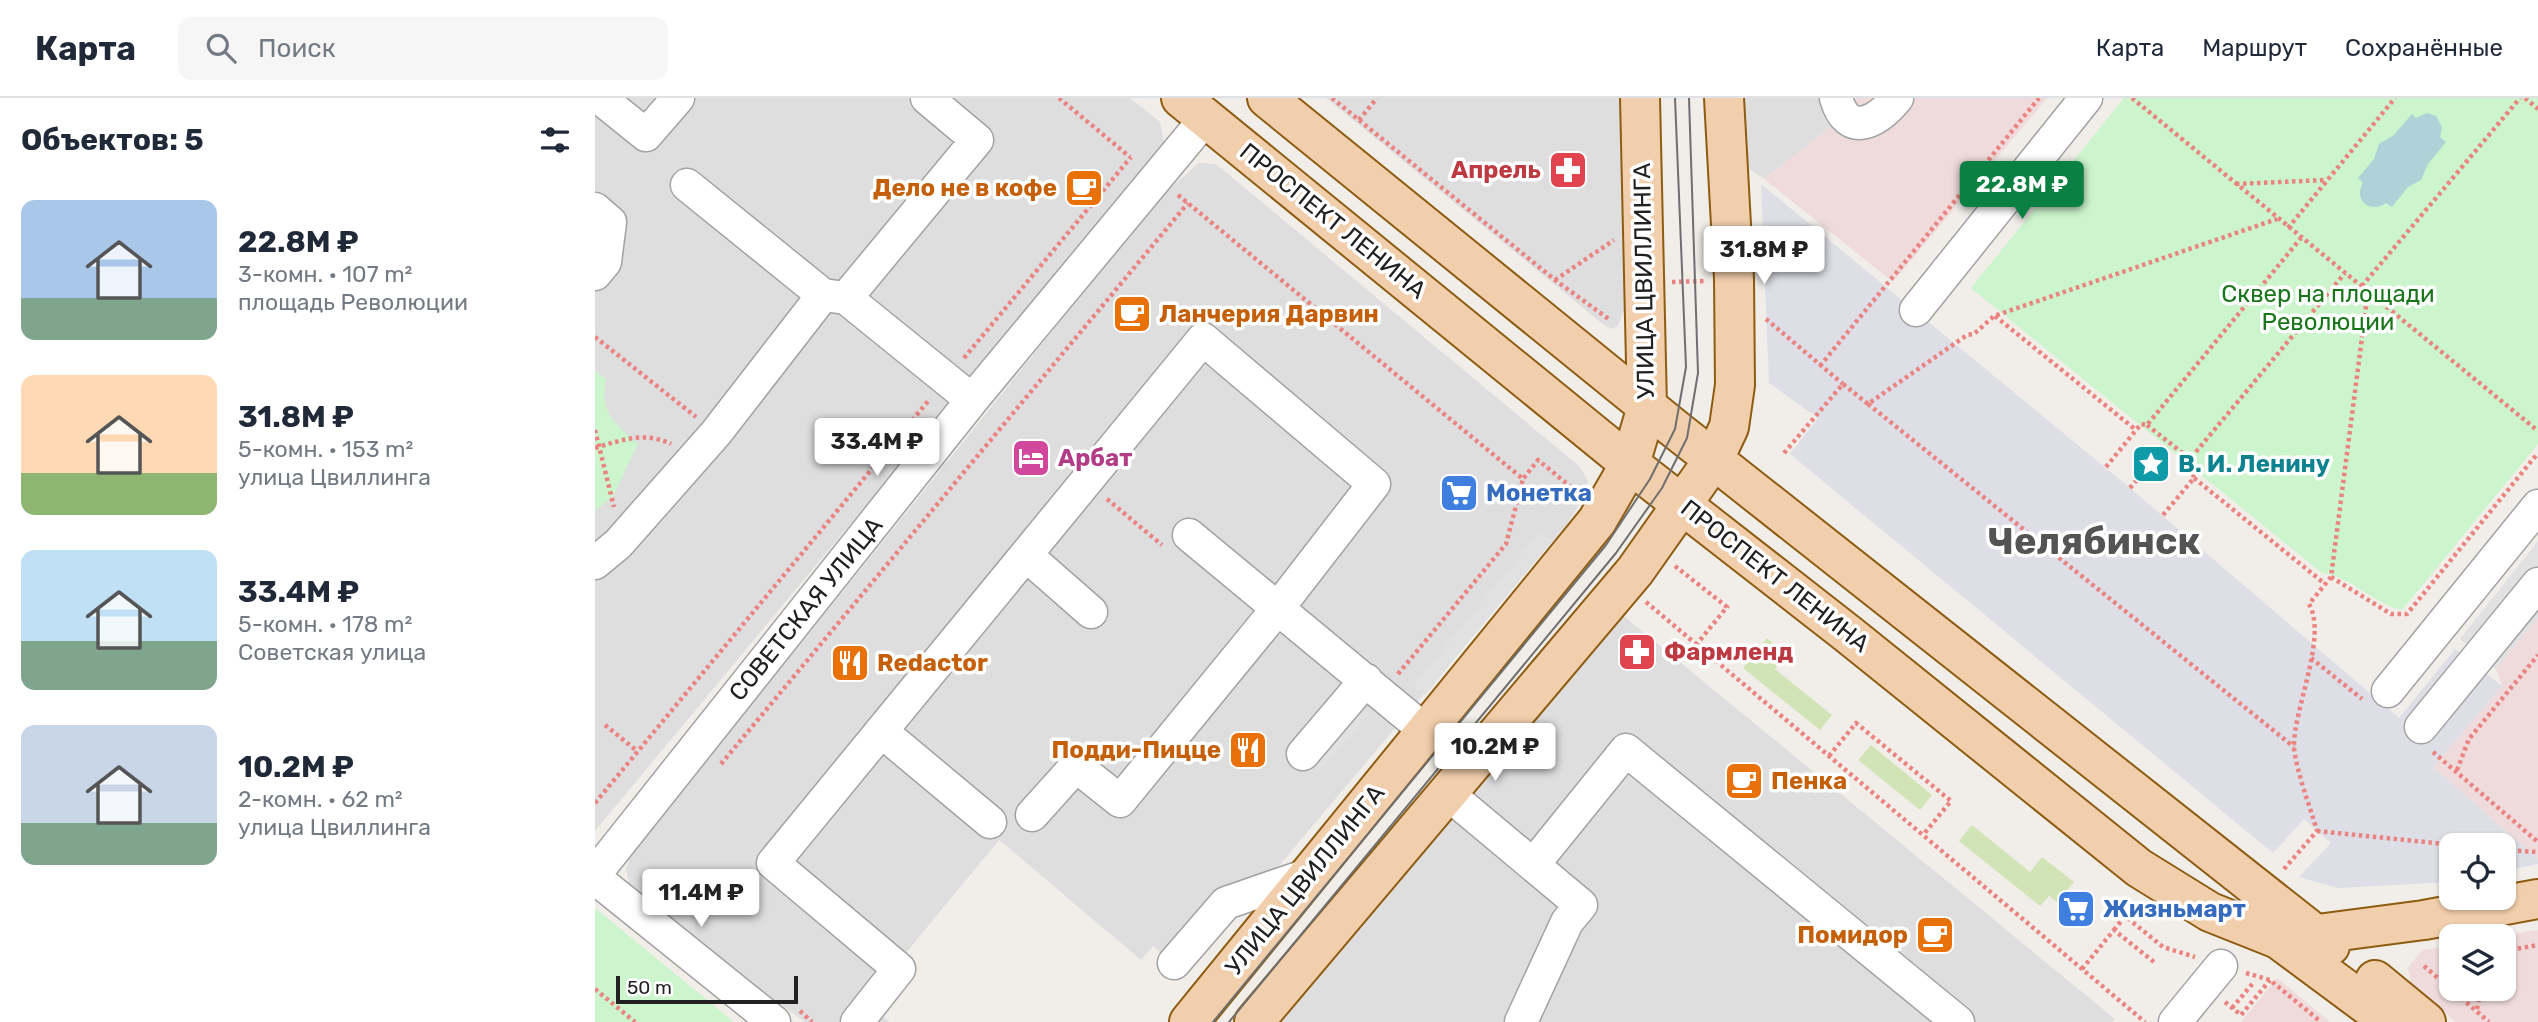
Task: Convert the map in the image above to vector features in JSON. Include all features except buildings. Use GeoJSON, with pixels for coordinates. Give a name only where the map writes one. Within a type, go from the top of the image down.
{"type":"FeatureCollection","features":[{"type":"Feature","properties":{"kind":"main road","name":"ПРОСПЕКТ ЛЕНИНА"},"geometry":{"type":"LineString","coordinates":[[1268,98],[2297,937],[2390,1022]]}},
{"type":"Feature","properties":{"kind":"main road","name":"УЛИЦА ЦВИЛЛИНГА"},"geometry":{"type":"LineString","coordinates":[[1189,1022],[1597,520],[1630,464],[1647,407],[1640,98]]}},
{"type":"Feature","properties":{"kind":"main road","name":"УЛИЦА ЦВИЛЛИНГА"},"geometry":{"type":"LineString","coordinates":[[1254,1022],[1635,571],[1714,459],[1729,427],[1735,385],[1734,279],[1724,98]]}},
{"type":"Feature","properties":{"kind":"main road","name":"ПРОСПЕКТ ЛЕНИНА"},"geometry":{"type":"LineString","coordinates":[[1193,108],[1630,464],[1683,503],[2139,868],[2210,912],[2297,937],[2382,985],[2426,1022]]}},
{"type":"Feature","properties":{"kind":"main road"},"geometry":{"type":"LineString","coordinates":[[2297,937],[2424,920],[2538,899]]}},
{"type":"Feature","properties":{"kind":"main road"},"geometry":{"type":"LineString","coordinates":[[2382,985],[2377,958],[2392,935],[2424,920]]}},
{"type":"Feature","properties":{"kind":"street"},"geometry":{"type":"LineString","coordinates":[[600,98],[646,135],[678,98]]}},
{"type":"Feature","properties":{"kind":"street"},"geometry":{"type":"LineString","coordinates":[[607,554],[834,296],[977,140],[927,98]]}},
{"type":"Feature","properties":{"kind":"street"},"geometry":{"type":"LineString","coordinates":[[1836,98],[1845,115],[1866,124],[1881,117],[1897,98]]}},
{"type":"Feature","properties":{"kind":"street"},"geometry":{"type":"LineString","coordinates":[[1916,310],[2086,98]]}},
{"type":"Feature","properties":{"kind":"street","name":"СОВЕТСКАЯ УЛИЦА"},"geometry":{"type":"LineString","coordinates":[[595,876],[972,400],[1156,178],[1193,108]]}},
{"type":"Feature","properties":{"kind":"street"},"geometry":{"type":"LineString","coordinates":[[687,186],[972,400]]}},
{"type":"Feature","properties":{"kind":"street"},"geometry":{"type":"LineString","coordinates":[[595,209],[610,222],[605,262],[595,274]]}},
{"type":"Feature","properties":{"kind":"street"},"geometry":{"type":"LineString","coordinates":[[857,1022],[899,969],[773,863],[1203,339],[1374,484],[1278,608],[1120,801],[1076,766],[1032,815]]}},
{"type":"Feature","properties":{"kind":"street"},"geometry":{"type":"LineString","coordinates":[[2388,691],[2538,506]]}},
{"type":"Feature","properties":{"kind":"street"},"geometry":{"type":"LineString","coordinates":[[1189,535],[1427,732]]}},
{"type":"Feature","properties":{"kind":"street"},"geometry":{"type":"LineString","coordinates":[[1026,555],[1091,612]]}},
{"type":"Feature","properties":{"kind":"street"},"geometry":{"type":"LineString","coordinates":[[2421,727],[2538,584]]}},
{"type":"Feature","properties":{"kind":"street"},"geometry":{"type":"LineString","coordinates":[[1303,754],[1377,690]]}},
{"type":"Feature","properties":{"kind":"street"},"geometry":{"type":"LineString","coordinates":[[881,731],[990,822]]}},
{"type":"Feature","properties":{"kind":"street"},"geometry":{"type":"LineString","coordinates":[[1533,865],[1626,750],[1958,1022]]}},
{"type":"Feature","properties":{"kind":"street"},"geometry":{"type":"LineString","coordinates":[[1447,793],[1581,905],[1567,922],[1521,1022]]}},
{"type":"Feature","properties":{"kind":"street"},"geometry":{"type":"LineString","coordinates":[[1174,963],[1226,903],[1310,874]]}},
{"type":"Feature","properties":{"kind":"street"},"geometry":{"type":"LineString","coordinates":[[595,876],[774,1022]]}},
{"type":"Feature","properties":{"kind":"street"},"geometry":{"type":"LineString","coordinates":[[2175,1022],[2221,966]]}},
{"type":"Feature","properties":{"kind":"path"},"geometry":{"type":"LineString","coordinates":[[1059,98],[1523,479]]}},
{"type":"Feature","properties":{"kind":"path"},"geometry":{"type":"LineString","coordinates":[[1332,98],[1555,280],[1609,320]]}},
{"type":"Feature","properties":{"kind":"path"},"geometry":{"type":"LineString","coordinates":[[1359,120],[1377,98]]}},
{"type":"Feature","properties":{"kind":"path"},"geometry":{"type":"LineString","coordinates":[[1820,366],[2039,98]]}},
{"type":"Feature","properties":{"kind":"path"},"geometry":{"type":"LineString","coordinates":[[2132,98],[2538,431]]}},
{"type":"Feature","properties":{"kind":"path"},"geometry":{"type":"LineString","coordinates":[[2288,228],[2395,98]]}},
{"type":"Feature","properties":{"kind":"path"},"geometry":{"type":"LineString","coordinates":[[2362,286],[2523,98],[2538,109]]}},
{"type":"Feature","properties":{"kind":"path"},"geometry":{"type":"LineString","coordinates":[[595,803],[1131,157]]}},
{"type":"Feature","properties":{"kind":"path"},"geometry":{"type":"LineString","coordinates":[[2236,184],[2326,180]]}},
{"type":"Feature","properties":{"kind":"path"},"geometry":{"type":"LineString","coordinates":[[720,765],[1188,203]]}},
{"type":"Feature","properties":{"kind":"path"},"geometry":{"type":"LineString","coordinates":[[1868,404],[1967,335],[1974,334],[1994,316],[2277,219]]}},
{"type":"Feature","properties":{"kind":"path"},"geometry":{"type":"LineString","coordinates":[[1555,280],[1618,237]]}},
{"type":"Feature","properties":{"kind":"path"},"geometry":{"type":"LineString","coordinates":[[2147,425],[2301,238]]}},
{"type":"Feature","properties":{"kind":"path"},"geometry":{"type":"LineString","coordinates":[[2190,459],[2345,273]]}},
{"type":"Feature","properties":{"kind":"path"},"geometry":{"type":"LineString","coordinates":[[2317,831],[2294,747],[2315,618],[2309,604],[2331,577],[2368,292]]}},
{"type":"Feature","properties":{"kind":"path"},"geometry":{"type":"LineString","coordinates":[[1994,316],[2136,430]]}},
{"type":"Feature","properties":{"kind":"path"},"geometry":{"type":"LineString","coordinates":[[595,337],[706,444]]}},
{"type":"Feature","properties":{"kind":"path"},"geometry":{"type":"LineString","coordinates":[[1783,453],[1843,384],[2294,747]]}},
{"type":"Feature","properties":{"kind":"path"},"geometry":{"type":"LineString","coordinates":[[2106,467],[2141,424],[2147,425],[2190,459],[2194,478],[2325,584]]}},
{"type":"Feature","properties":{"kind":"path"},"geometry":{"type":"LineString","coordinates":[[595,430],[597,448],[613,496],[607,554]]}},
{"type":"Feature","properties":{"kind":"path"},"geometry":{"type":"LineString","coordinates":[[597,448],[621,438],[642,436],[706,444]]}},
{"type":"Feature","properties":{"kind":"path"},"geometry":{"type":"LineString","coordinates":[[2331,577],[2391,614],[2407,614],[2538,453]]}},
{"type":"Feature","properties":{"kind":"path"},"geometry":{"type":"LineString","coordinates":[[1377,690],[1392,680],[1506,544],[1523,479],[1538,460],[1577,492]]}},
{"type":"Feature","properties":{"kind":"path"},"geometry":{"type":"LineString","coordinates":[[2130,488],[2141,475]]}},
{"type":"Feature","properties":{"kind":"path"},"geometry":{"type":"LineString","coordinates":[[2163,515],[2194,478]]}},
{"type":"Feature","properties":{"kind":"path"},"geometry":{"type":"LineString","coordinates":[[1671,564],[1727,607],[1696,645]]}},
{"type":"Feature","properties":{"kind":"path"},"geometry":{"type":"LineString","coordinates":[[2456,770],[2469,739],[2538,655]]}},
{"type":"Feature","properties":{"kind":"path"},"geometry":{"type":"LineString","coordinates":[[1829,756],[1856,723],[1951,801],[1923,835]]}},
{"type":"Feature","properties":{"kind":"path"},"geometry":{"type":"LineString","coordinates":[[605,725],[637,751]]}},
{"type":"Feature","properties":{"kind":"path"},"geometry":{"type":"LineString","coordinates":[[2442,757],[2538,842]]}},
{"type":"Feature","properties":{"kind":"path"},"geometry":{"type":"LineString","coordinates":[[2317,831],[2439,843]]}},
{"type":"Feature","properties":{"kind":"path"},"geometry":{"type":"LineString","coordinates":[[2284,869],[2317,831]]}},
{"type":"Feature","properties":{"kind":"path"},"geometry":{"type":"LineString","coordinates":[[2516,851],[2538,852]]}},
{"type":"Feature","properties":{"kind":"path"},"geometry":{"type":"LineString","coordinates":[[2082,969],[2125,916],[2163,947],[2270,980],[2321,1022]]}},
{"type":"Feature","properties":{"kind":"path"},"geometry":{"type":"LineString","coordinates":[[2114,930],[2154,962]]}},
{"type":"Feature","properties":{"kind":"path"},"geometry":{"type":"LineString","coordinates":[[2516,949],[2538,945]]}},
{"type":"Feature","properties":{"kind":"path"},"geometry":{"type":"LineString","coordinates":[[2424,967],[2477,1009],[2489,1022]]}},
{"type":"Feature","properties":{"kind":"path"},"geometry":{"type":"LineString","coordinates":[[2254,982],[2232,1008],[2241,1015],[2270,980]]}},
{"type":"Feature","properties":{"kind":"path"},"geometry":{"type":"LineString","coordinates":[[595,989],[635,1022]]}},
{"type":"Feature","properties":{"kind":"path"},"geometry":{"type":"LineString","coordinates":[[2477,1009],[2479,1001]]}},
{"type":"Feature","properties":{"kind":"shaded area"},"geometry":{"type":"Polygon","coordinates":[[[595,98],[1130,98],[1160,122],[1164,142],[1157,155],[595,831],[595,98]]]}},
{"type":"Feature","properties":{"kind":"shaded area"},"geometry":{"type":"Polygon","coordinates":[[[1326,98],[1620,98],[1626,305],[1618,326],[1611,329],[1604,325],[1326,98]]]}},
{"type":"Feature","properties":{"kind":"shaded area"},"geometry":{"type":"Polygon","coordinates":[[[1733,98],[1852,98],[1853,110],[1764,179],[1737,160],[1733,98]]]}},
{"type":"Feature","properties":{"kind":"shaded area"},"geometry":{"type":"Polygon","coordinates":[[[1852,98],[2047,98],[1893,282],[1764,179],[1852,110],[1852,98]]]}},
{"type":"Feature","properties":{"kind":"shaded area"},"geometry":{"type":"Polygon","coordinates":[[[1199,163],[1216,164],[1580,467],[1588,481],[1586,494],[1567,524],[1187,975],[1153,946],[1141,960],[999,840],[867,1000],[889,1022],[805,1022],[642,903],[630,888],[626,869],[631,855],[1160,197],[1199,163]]]}},
{"type":"Feature","properties":{"kind":"shaded area"},"geometry":{"type":"Polygon","coordinates":[[[1761,184],[2130,488],[2399,718],[2455,649],[2502,686],[2433,767],[2508,833],[2439,833],[2439,883],[2338,888],[2299,877],[2331,843],[2304,819],[2273,853],[1790,454],[1818,418],[1769,383],[1761,184]]]}},
{"type":"Feature","properties":{"kind":"shaded area"},"geometry":{"type":"Polygon","coordinates":[[[1540,531],[1552,540],[1425,695],[1413,686],[1540,531]]]}},
{"type":"Feature","properties":{"kind":"shaded area"},"geometry":{"type":"Polygon","coordinates":[[[2538,541],[2538,618],[2496,669],[2460,639],[2538,541]]]}},
{"type":"Feature","properties":{"kind":"shaded area"},"geometry":{"type":"Polygon","coordinates":[[[1620,613],[2115,1019],[2112,1022],[1281,1022],[1620,613]]]}},
{"type":"Feature","properties":{"kind":"shaded area"},"geometry":{"type":"Polygon","coordinates":[[[2538,617],[2538,859],[2516,840],[2516,833],[2508,833],[2433,767],[2502,686],[2496,669],[2538,617]]]}},
{"type":"Feature","properties":{"kind":"shaded area"},"geometry":{"type":"Polygon","coordinates":[[[1340,688],[1369,714],[1316,775],[1286,749],[1340,688]]]}},
{"type":"Feature","properties":{"kind":"shaded area"},"geometry":{"type":"Polygon","coordinates":[[[2516,840],[2538,859],[2538,864],[2516,869],[2516,840]]]}},
{"type":"Feature","properties":{"kind":"shaded area"},"geometry":{"type":"Polygon","coordinates":[[[2538,930],[2538,1022],[2456,1022],[2411,984],[2408,968],[2422,950],[2439,947],[2439,1001],[2516,1001],[2516,934],[2538,930]]]}},
{"type":"Feature","properties":{"kind":"shaded area"},"geometry":{"type":"Polygon","coordinates":[[[2277,978],[2330,1022],[2241,1022],[2277,978]]]}},
{"type":"Feature","properties":{"kind":"green space","name":"Сквер на площади Революции"},"geometry":{"type":"Polygon","coordinates":[[[2124,98],[2538,98],[2538,444],[2402,610],[2381,602],[2343,579],[2322,573],[1971,288],[2124,98]]]}},
{"type":"Feature","properties":{"kind":"green space"},"geometry":{"type":"Polygon","coordinates":[[[595,371],[606,379],[605,401],[611,416],[638,444],[613,496],[595,511],[595,371]]]}},
{"type":"Feature","properties":{"kind":"green space"},"geometry":{"type":"Polygon","coordinates":[[[1767,638],[1786,654],[1775,669],[1832,715],[1820,730],[1743,668],[1767,638]]]}},
{"type":"Feature","properties":{"kind":"green space"},"geometry":{"type":"Polygon","coordinates":[[[1871,745],[1932,795],[1920,810],[1858,760],[1871,745]]]}},
{"type":"Feature","properties":{"kind":"green space"},"geometry":{"type":"Polygon","coordinates":[[[1972,825],[2030,872],[2042,857],[2074,882],[2057,902],[2049,896],[2040,906],[1959,841],[1972,825]]]}},
{"type":"Feature","properties":{"kind":"green space"},"geometry":{"type":"Polygon","coordinates":[[[595,908],[734,1022],[595,1022],[595,908]]]}},
{"type":"Feature","properties":{"kind":"water"},"geometry":{"type":"Polygon","coordinates":[[[2427,113],[2436,116],[2442,127],[2440,137],[2446,142],[2428,164],[2421,180],[2408,187],[2392,207],[2386,203],[2369,206],[2360,195],[2363,183],[2358,178],[2374,159],[2379,144],[2394,135],[2412,114],[2416,118],[2427,113]]]}},
{"type":"Feature","properties":{"kind":"tram line"},"geometry":{"type":"LineString","coordinates":[[1213,1022],[1606,545],[1650,479],[1675,429],[1686,367],[1675,98]]}},
{"type":"Feature","properties":{"kind":"tram line"},"geometry":{"type":"LineString","coordinates":[[1229,1022],[1616,553],[1662,488],[1687,438],[1698,373],[1689,98]]}},
{"type":"Feature","properties":{"kind":"place","name":"Апрель"},"geometry":{"type":"Point","coordinates":[1568,170]}},
{"type":"Feature","properties":{"kind":"place","name":"Дело не в кофе"},"geometry":{"type":"Point","coordinates":[1084,188]}},
{"type":"Feature","properties":{"kind":"place","name":"Ланчерия Дарвин"},"geometry":{"type":"Point","coordinates":[1132,314]}},
{"type":"Feature","properties":{"kind":"place","name":"Арбат"},"geometry":{"type":"Point","coordinates":[1031,458]}},
{"type":"Feature","properties":{"kind":"place","name":"В. И. Ленину"},"geometry":{"type":"Point","coordinates":[2151,464]}},
{"type":"Feature","properties":{"kind":"place","name":"Монетка"},"geometry":{"type":"Point","coordinates":[1459,493]}},
{"type":"Feature","properties":{"kind":"place","name":"Фармленд"},"geometry":{"type":"Point","coordinates":[1637,652]}},
{"type":"Feature","properties":{"kind":"place","name":"Redactor"},"geometry":{"type":"Point","coordinates":[850,663]}},
{"type":"Feature","properties":{"kind":"place","name":"Подди-Пицце"},"geometry":{"type":"Point","coordinates":[1248,750]}},
{"type":"Feature","properties":{"kind":"place","name":"Пенка"},"geometry":{"type":"Point","coordinates":[1744,781]}},
{"type":"Feature","properties":{"kind":"place","name":"Жизньмарт"},"geometry":{"type":"Point","coordinates":[2076,909]}},
{"type":"Feature","properties":{"kind":"place","name":"Помидор"},"geometry":{"type":"Point","coordinates":[1935,935]}},
{"type":"Feature","properties":{"kind":"district","name":"Челябинск"},"geometry":{"type":"Point","coordinates":[2094,541]}}]}
